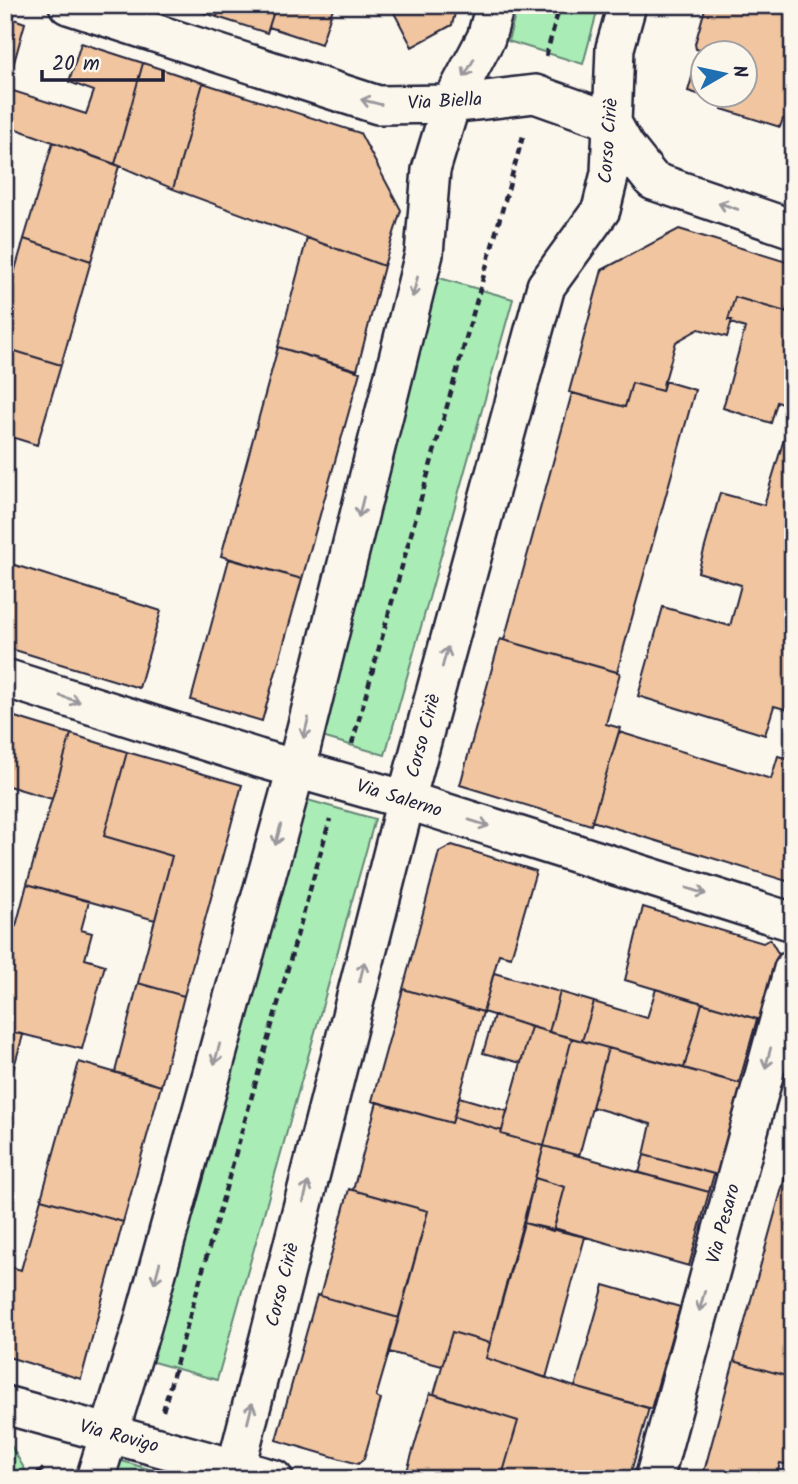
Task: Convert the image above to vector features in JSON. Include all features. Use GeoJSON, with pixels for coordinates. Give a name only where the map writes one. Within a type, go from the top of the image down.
{"type":"FeatureCollection","features":[{"type":"Feature","properties":{"kind":"street","name":"Via Biella"},"geometry":{"type":"LineString","coordinates":[[68,5],[378,105],[451,104],[535,94],[611,121]]}},
{"type":"Feature","properties":{"kind":"street"},"geometry":{"type":"LineString","coordinates":[[95,1479],[142,1327],[296,769],[424,254],[431,170],[451,104],[486,38],[495,5]]}},
{"type":"Feature","properties":{"kind":"street","name":"Corso Ciriè"},"geometry":{"type":"LineString","coordinates":[[235,1473],[406,800],[546,286],[601,210],[610,173],[615,48],[627,5]]}},
{"type":"Feature","properties":{"kind":"street"},"geometry":{"type":"LineString","coordinates":[[611,121],[625,146],[653,181],[793,229]]}},
{"type":"Feature","properties":{"kind":"street","name":"Via Salerno"},"geometry":{"type":"LineString","coordinates":[[5,678],[793,922]]}},
{"type":"Feature","properties":{"kind":"street","name":"Via Pesaro"},"geometry":{"type":"LineString","coordinates":[[654,1479],[793,969]]}},
{"type":"Feature","properties":{"kind":"street","name":"Via Rovigo"},"geometry":{"type":"LineString","coordinates":[[5,1405],[235,1473],[274,1479]]}},
{"type":"Feature","properties":{"kind":"path"},"geometry":{"type":"LineString","coordinates":[[27,1479],[45,1468]]}},
{"type":"Feature","properties":{"kind":"green space"},"geometry":{"type":"Polygon","coordinates":[[[518,5],[599,5],[583,64],[508,41],[518,5]]]}},
{"type":"Feature","properties":{"kind":"green space"},"geometry":{"type":"Polygon","coordinates":[[[436,277],[513,299],[385,755],[308,733],[436,277]]]}},
{"type":"Feature","properties":{"kind":"green space"},"geometry":{"type":"Polygon","coordinates":[[[297,797],[375,819],[217,1380],[139,1358],[297,797]]]}},
{"type":"Feature","properties":{"kind":"green space"},"geometry":{"type":"Polygon","coordinates":[[[5,1435],[29,1477],[30,1479],[5,1479],[5,1435]]]}},
{"type":"Feature","properties":{"kind":"green space"},"geometry":{"type":"Polygon","coordinates":[[[115,1459],[182,1479],[110,1479],[115,1459]]]}},
{"type":"Feature","properties":{"kind":"building"},"geometry":{"type":"Polygon","coordinates":[[[179,5],[221,5],[217,17],[179,5]]]}},
{"type":"Feature","properties":{"kind":"building"},"geometry":{"type":"Polygon","coordinates":[[[221,5],[276,5],[267,33],[217,17],[221,5]]]}},
{"type":"Feature","properties":{"kind":"building"},"geometry":{"type":"Polygon","coordinates":[[[276,5],[334,5],[321,44],[269,27],[276,5]]]}},
{"type":"Feature","properties":{"kind":"building"},"geometry":{"type":"Polygon","coordinates":[[[390,5],[457,5],[452,25],[412,47],[390,5]]]}},
{"type":"Feature","properties":{"kind":"building"},"geometry":{"type":"Polygon","coordinates":[[[706,5],[793,5],[793,122],[783,119],[780,127],[722,109],[760,108],[760,38],[697,38],[706,5]]]}},
{"type":"Feature","properties":{"kind":"building"},"geometry":{"type":"Polygon","coordinates":[[[5,16],[25,23],[5,95],[5,16]]]}},
{"type":"Feature","properties":{"kind":"building"},"geometry":{"type":"Polygon","coordinates":[[[81,43],[143,63],[115,164],[5,125],[7,89],[86,114],[94,91],[69,82],[81,43]]]}},
{"type":"Feature","properties":{"kind":"building"},"geometry":{"type":"Polygon","coordinates":[[[143,63],[203,83],[173,189],[115,164],[143,63]]]}},
{"type":"Feature","properties":{"kind":"building"},"geometry":{"type":"Polygon","coordinates":[[[203,83],[360,133],[401,210],[384,266],[173,189],[203,83]]]}},
{"type":"Feature","properties":{"kind":"building"},"geometry":{"type":"Polygon","coordinates":[[[53,142],[119,166],[91,261],[24,239],[53,142]]]}},
{"type":"Feature","properties":{"kind":"building"},"geometry":{"type":"Polygon","coordinates":[[[679,229],[793,264],[793,288],[786,312],[735,297],[728,320],[732,320],[727,337],[699,329],[676,342],[662,391],[632,383],[625,407],[569,392],[602,270],[679,229]]]}},
{"type":"Feature","properties":{"kind":"building"},"geometry":{"type":"Polygon","coordinates":[[[307,238],[384,266],[357,370],[278,347],[307,238]]]}},
{"type":"Feature","properties":{"kind":"building"},"geometry":{"type":"Polygon","coordinates":[[[24,239],[91,261],[61,365],[5,348],[5,304],[24,239]]]}},
{"type":"Feature","properties":{"kind":"building"},"geometry":{"type":"Polygon","coordinates":[[[793,288],[793,407],[777,402],[771,423],[723,408],[745,328],[728,320],[735,297],[786,312],[793,288]]]}},
{"type":"Feature","properties":{"kind":"building"},"geometry":{"type":"Polygon","coordinates":[[[278,347],[360,372],[302,579],[221,556],[278,347]]]}},
{"type":"Feature","properties":{"kind":"building"},"geometry":{"type":"Polygon","coordinates":[[[5,348],[61,365],[37,445],[5,435],[5,348]]]}},
{"type":"Feature","properties":{"kind":"building"},"geometry":{"type":"Polygon","coordinates":[[[664,381],[695,390],[617,672],[504,640],[572,393],[625,407],[632,383],[662,391],[664,381]]]}},
{"type":"Feature","properties":{"kind":"building"},"geometry":{"type":"Polygon","coordinates":[[[793,409],[793,709],[792,711],[774,706],[765,735],[638,696],[663,607],[730,626],[741,585],[698,572],[720,493],[764,505],[793,409]]]}},
{"type":"Feature","properties":{"kind":"building"},"geometry":{"type":"Polygon","coordinates":[[[229,559],[302,579],[262,721],[191,700],[229,559]]]}},
{"type":"Feature","properties":{"kind":"building"},"geometry":{"type":"Polygon","coordinates":[[[5,562],[161,611],[139,688],[5,647],[5,562]]]}},
{"type":"Feature","properties":{"kind":"building"},"geometry":{"type":"Polygon","coordinates":[[[500,639],[620,673],[606,724],[620,728],[591,825],[460,785],[500,639]]]}},
{"type":"Feature","properties":{"kind":"building"},"geometry":{"type":"Polygon","coordinates":[[[5,714],[71,734],[52,799],[5,785],[5,714]]]}},
{"type":"Feature","properties":{"kind":"building"},"geometry":{"type":"Polygon","coordinates":[[[619,732],[771,779],[778,756],[793,760],[793,883],[592,821],[619,732]]]}},
{"type":"Feature","properties":{"kind":"building"},"geometry":{"type":"Polygon","coordinates":[[[71,734],[127,752],[104,836],[172,856],[155,920],[27,884],[71,734]]]}},
{"type":"Feature","properties":{"kind":"building"},"geometry":{"type":"Polygon","coordinates":[[[127,752],[242,785],[184,996],[138,983],[172,856],[104,836],[127,752]]]}},
{"type":"Feature","properties":{"kind":"building"},"geometry":{"type":"Polygon","coordinates":[[[452,845],[536,871],[511,957],[499,954],[483,1012],[403,989],[439,852],[452,845]]]}},
{"type":"Feature","properties":{"kind":"building"},"geometry":{"type":"Polygon","coordinates":[[[27,884],[89,901],[81,930],[92,933],[85,959],[105,965],[82,1049],[5,1030],[5,923],[16,926],[27,884]]]}},
{"type":"Feature","properties":{"kind":"building"},"geometry":{"type":"Polygon","coordinates":[[[643,907],[763,943],[770,939],[783,962],[776,966],[760,1020],[625,980],[643,907]]]}},
{"type":"Feature","properties":{"kind":"building"},"geometry":{"type":"Polygon","coordinates":[[[494,973],[560,992],[549,1032],[483,1012],[494,973]]]}},
{"type":"Feature","properties":{"kind":"building"},"geometry":{"type":"Polygon","coordinates":[[[138,983],[184,996],[161,1086],[115,1072],[138,983]]]}},
{"type":"Feature","properties":{"kind":"building"},"geometry":{"type":"Polygon","coordinates":[[[403,989],[483,1012],[452,1123],[372,1101],[403,989]]]}},
{"type":"Feature","properties":{"kind":"building"},"geometry":{"type":"Polygon","coordinates":[[[656,989],[702,1003],[684,1068],[582,1041],[594,1002],[647,1018],[656,989]]]}},
{"type":"Feature","properties":{"kind":"building"},"geometry":{"type":"Polygon","coordinates":[[[560,992],[594,1002],[582,1041],[549,1032],[560,992]]]}},
{"type":"Feature","properties":{"kind":"building"},"geometry":{"type":"Polygon","coordinates":[[[702,1003],[757,1019],[739,1083],[684,1068],[702,1003]]]}},
{"type":"Feature","properties":{"kind":"building"},"geometry":{"type":"Polygon","coordinates":[[[494,1015],[531,1027],[521,1063],[483,1053],[494,1015]]]}},
{"type":"Feature","properties":{"kind":"building"},"geometry":{"type":"Polygon","coordinates":[[[531,1027],[572,1038],[544,1146],[501,1134],[531,1027]]]}},
{"type":"Feature","properties":{"kind":"building"},"geometry":{"type":"Polygon","coordinates":[[[5,1030],[23,1035],[5,1099],[5,1030]]]}},
{"type":"Feature","properties":{"kind":"building"},"geometry":{"type":"Polygon","coordinates":[[[572,1038],[608,1048],[579,1156],[544,1146],[572,1038]]]}},
{"type":"Feature","properties":{"kind":"building"},"geometry":{"type":"Polygon","coordinates":[[[608,1048],[742,1084],[717,1175],[644,1155],[651,1124],[592,1107],[608,1048]]]}},
{"type":"Feature","properties":{"kind":"building"},"geometry":{"type":"Polygon","coordinates":[[[79,1062],[161,1086],[123,1222],[41,1199],[79,1062]]]}},
{"type":"Feature","properties":{"kind":"building"},"geometry":{"type":"Polygon","coordinates":[[[459,1097],[507,1111],[502,1131],[454,1117],[459,1097]]]}},
{"type":"Feature","properties":{"kind":"building"},"geometry":{"type":"Polygon","coordinates":[[[377,1102],[452,1123],[454,1117],[544,1146],[490,1343],[452,1332],[442,1366],[389,1352],[428,1211],[353,1190],[377,1102]]]}},
{"type":"Feature","properties":{"kind":"building"},"geometry":{"type":"Polygon","coordinates":[[[544,1146],[709,1192],[689,1266],[554,1228],[565,1187],[535,1178],[544,1146]]]}},
{"type":"Feature","properties":{"kind":"building"},"geometry":{"type":"Polygon","coordinates":[[[644,1155],[714,1174],[709,1192],[639,1173],[644,1155]]]}},
{"type":"Feature","properties":{"kind":"building"},"geometry":{"type":"Polygon","coordinates":[[[790,1159],[793,1160],[793,1378],[734,1361],[790,1159]]]}},
{"type":"Feature","properties":{"kind":"building"},"geometry":{"type":"Polygon","coordinates":[[[535,1178],[565,1187],[553,1231],[524,1223],[535,1178]]]}},
{"type":"Feature","properties":{"kind":"building"},"geometry":{"type":"Polygon","coordinates":[[[349,1189],[428,1211],[399,1318],[320,1296],[349,1189]]]}},
{"type":"Feature","properties":{"kind":"building"},"geometry":{"type":"Polygon","coordinates":[[[41,1199],[123,1222],[81,1379],[5,1356],[5,1265],[21,1270],[41,1199]]]}},
{"type":"Feature","properties":{"kind":"building"},"geometry":{"type":"Polygon","coordinates":[[[524,1223],[585,1237],[546,1378],[486,1358],[524,1223]]]}},
{"type":"Feature","properties":{"kind":"building"},"geometry":{"type":"Polygon","coordinates":[[[604,1285],[680,1307],[651,1409],[575,1387],[604,1285]]]}},
{"type":"Feature","properties":{"kind":"building"},"geometry":{"type":"Polygon","coordinates":[[[317,1295],[399,1318],[376,1397],[381,1399],[364,1459],[358,1464],[276,1440],[317,1295]]]}},
{"type":"Feature","properties":{"kind":"building"},"geometry":{"type":"Polygon","coordinates":[[[452,1332],[490,1343],[486,1358],[649,1408],[629,1479],[501,1479],[518,1421],[434,1394],[452,1332]]]}},
{"type":"Feature","properties":{"kind":"building"},"geometry":{"type":"Polygon","coordinates":[[[734,1361],[793,1378],[793,1466],[780,1463],[776,1479],[702,1479],[734,1361]]]}},
{"type":"Feature","properties":{"kind":"building"},"geometry":{"type":"Polygon","coordinates":[[[430,1393],[518,1421],[501,1479],[405,1478],[430,1393]]]}}]}
